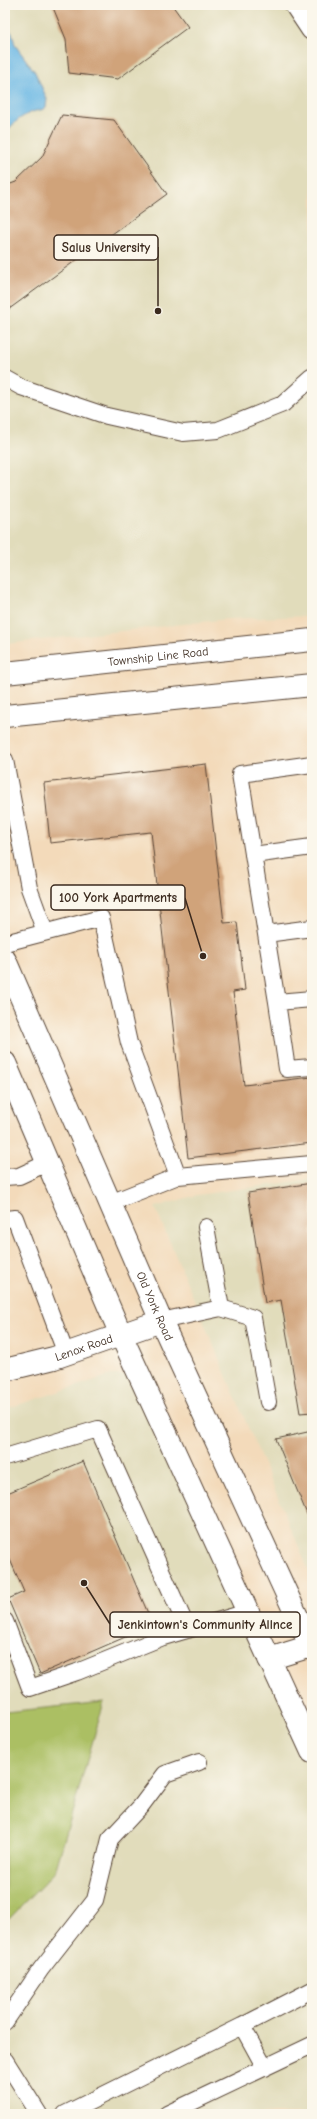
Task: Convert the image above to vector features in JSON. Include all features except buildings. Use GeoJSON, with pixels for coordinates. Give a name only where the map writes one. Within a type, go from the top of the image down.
{"type":"FeatureCollection","features":[{"type":"Feature","properties":{"kind":"main road"},"geometry":{"type":"LineString","coordinates":[[296,5],[312,29]]}},
{"type":"Feature","properties":{"kind":"main road","name":"Township Line Road"},"geometry":{"type":"LineString","coordinates":[[5,673],[312,640]]}},
{"type":"Feature","properties":{"kind":"main road"},"geometry":{"type":"LineString","coordinates":[[5,716],[312,685]]}},
{"type":"Feature","properties":{"kind":"main road","name":"Old York Road"},"geometry":{"type":"LineString","coordinates":[[5,960],[161,1321],[312,1647]]}},
{"type":"Feature","properties":{"kind":"main road"},"geometry":{"type":"LineString","coordinates":[[5,1064],[120,1335],[312,1752]]}},
{"type":"Feature","properties":{"kind":"main road","name":"Lenox Road"},"geometry":{"type":"LineString","coordinates":[[5,1370],[66,1354],[161,1321]]}},
{"type":"Feature","properties":{"kind":"main road"},"geometry":{"type":"LineString","coordinates":[[270,1659],[312,1647]]}},
{"type":"Feature","properties":{"kind":"lane"},"geometry":{"type":"LineString","coordinates":[[5,378],[21,387],[107,416],[183,433],[218,430],[284,404],[312,378]]}},
{"type":"Feature","properties":{"kind":"lane"},"geometry":{"type":"LineString","coordinates":[[5,716],[5,722]]}},
{"type":"Feature","properties":{"kind":"lane"},"geometry":{"type":"LineString","coordinates":[[5,760],[29,888],[45,932]]}},
{"type":"Feature","properties":{"kind":"lane"},"geometry":{"type":"LineString","coordinates":[[312,764],[240,774],[287,1069],[312,1068]]}},
{"type":"Feature","properties":{"kind":"lane"},"geometry":{"type":"LineString","coordinates":[[253,855],[312,848]]}},
{"type":"Feature","properties":{"kind":"lane"},"geometry":{"type":"LineString","coordinates":[[5,943],[101,918],[129,1043],[178,1176]]}},
{"type":"Feature","properties":{"kind":"lane"},"geometry":{"type":"LineString","coordinates":[[266,934],[312,928]]}},
{"type":"Feature","properties":{"kind":"lane"},"geometry":{"type":"LineString","coordinates":[[277,1002],[312,998]]}},
{"type":"Feature","properties":{"kind":"lane"},"geometry":{"type":"LineString","coordinates":[[5,1178],[19,1176],[47,1163]]}},
{"type":"Feature","properties":{"kind":"lane"},"geometry":{"type":"LineString","coordinates":[[110,1203],[178,1176],[312,1164]]}},
{"type":"Feature","properties":{"kind":"lane"},"geometry":{"type":"LineString","coordinates":[[5,1219],[15,1218],[66,1354]]}},
{"type":"Feature","properties":{"kind":"lane"},"geometry":{"type":"LineString","coordinates":[[206,1227],[221,1308]]}},
{"type":"Feature","properties":{"kind":"lane"},"geometry":{"type":"LineString","coordinates":[[161,1321],[221,1308],[253,1318],[268,1402]]}},
{"type":"Feature","properties":{"kind":"lane"},"geometry":{"type":"LineString","coordinates":[[5,1457],[98,1429],[188,1630]]}},
{"type":"Feature","properties":{"kind":"lane"},"geometry":{"type":"LineString","coordinates":[[5,1621],[30,1688],[77,1672],[163,1637],[248,1612]]}},
{"type":"Feature","properties":{"kind":"lane"},"geometry":{"type":"LineString","coordinates":[[5,2022],[41,1969],[95,1900],[110,1839],[141,1806],[165,1774],[199,1762]]}},
{"type":"Feature","properties":{"kind":"lane"},"geometry":{"type":"LineString","coordinates":[[65,2114],[312,1990]]}},
{"type":"Feature","properties":{"kind":"lane"},"geometry":{"type":"LineString","coordinates":[[242,2026],[264,2068]]}},
{"type":"Feature","properties":{"kind":"lane"},"geometry":{"type":"LineString","coordinates":[[167,2114],[312,2045]]}},
{"type":"Feature","properties":{"kind":"lane"},"geometry":{"type":"LineString","coordinates":[[5,2060],[39,2114]]}},
{"type":"Feature","properties":{"kind":"shaded area"},"geometry":{"type":"Polygon","coordinates":[[[5,5],[312,5],[312,616],[228,619],[5,644],[5,5]]]}},
{"type":"Feature","properties":{"kind":"shaded area"},"geometry":{"type":"Polygon","coordinates":[[[312,1179],[312,1578],[155,1207],[197,1195],[312,1179]]]}},
{"type":"Feature","properties":{"kind":"shaded area"},"geometry":{"type":"Polygon","coordinates":[[[111,1375],[139,1375],[312,1748],[312,2114],[5,2114],[5,1923],[55,1872],[104,1702],[5,1712],[5,1409],[111,1375]]]}},
{"type":"Feature","properties":{"kind":"green space"},"geometry":{"type":"Polygon","coordinates":[[[104,1702],[55,1872],[5,1923],[5,1712],[104,1702]]]}},
{"type":"Feature","properties":{"kind":"water"},"geometry":{"type":"Polygon","coordinates":[[[5,25],[12,33],[15,45],[35,72],[47,99],[46,107],[24,116],[10,127],[5,135],[5,25]]]}},
{"type":"Feature","properties":{"kind":"place","name":"Salus University"},"geometry":{"type":"Point","coordinates":[158,311]}},
{"type":"Feature","properties":{"kind":"place","name":"100 York Apartments"},"geometry":{"type":"Point","coordinates":[203,956]}},
{"type":"Feature","properties":{"kind":"place","name":"Jenkintown's Community Allnce"},"geometry":{"type":"Point","coordinates":[84,1583]}}]}
